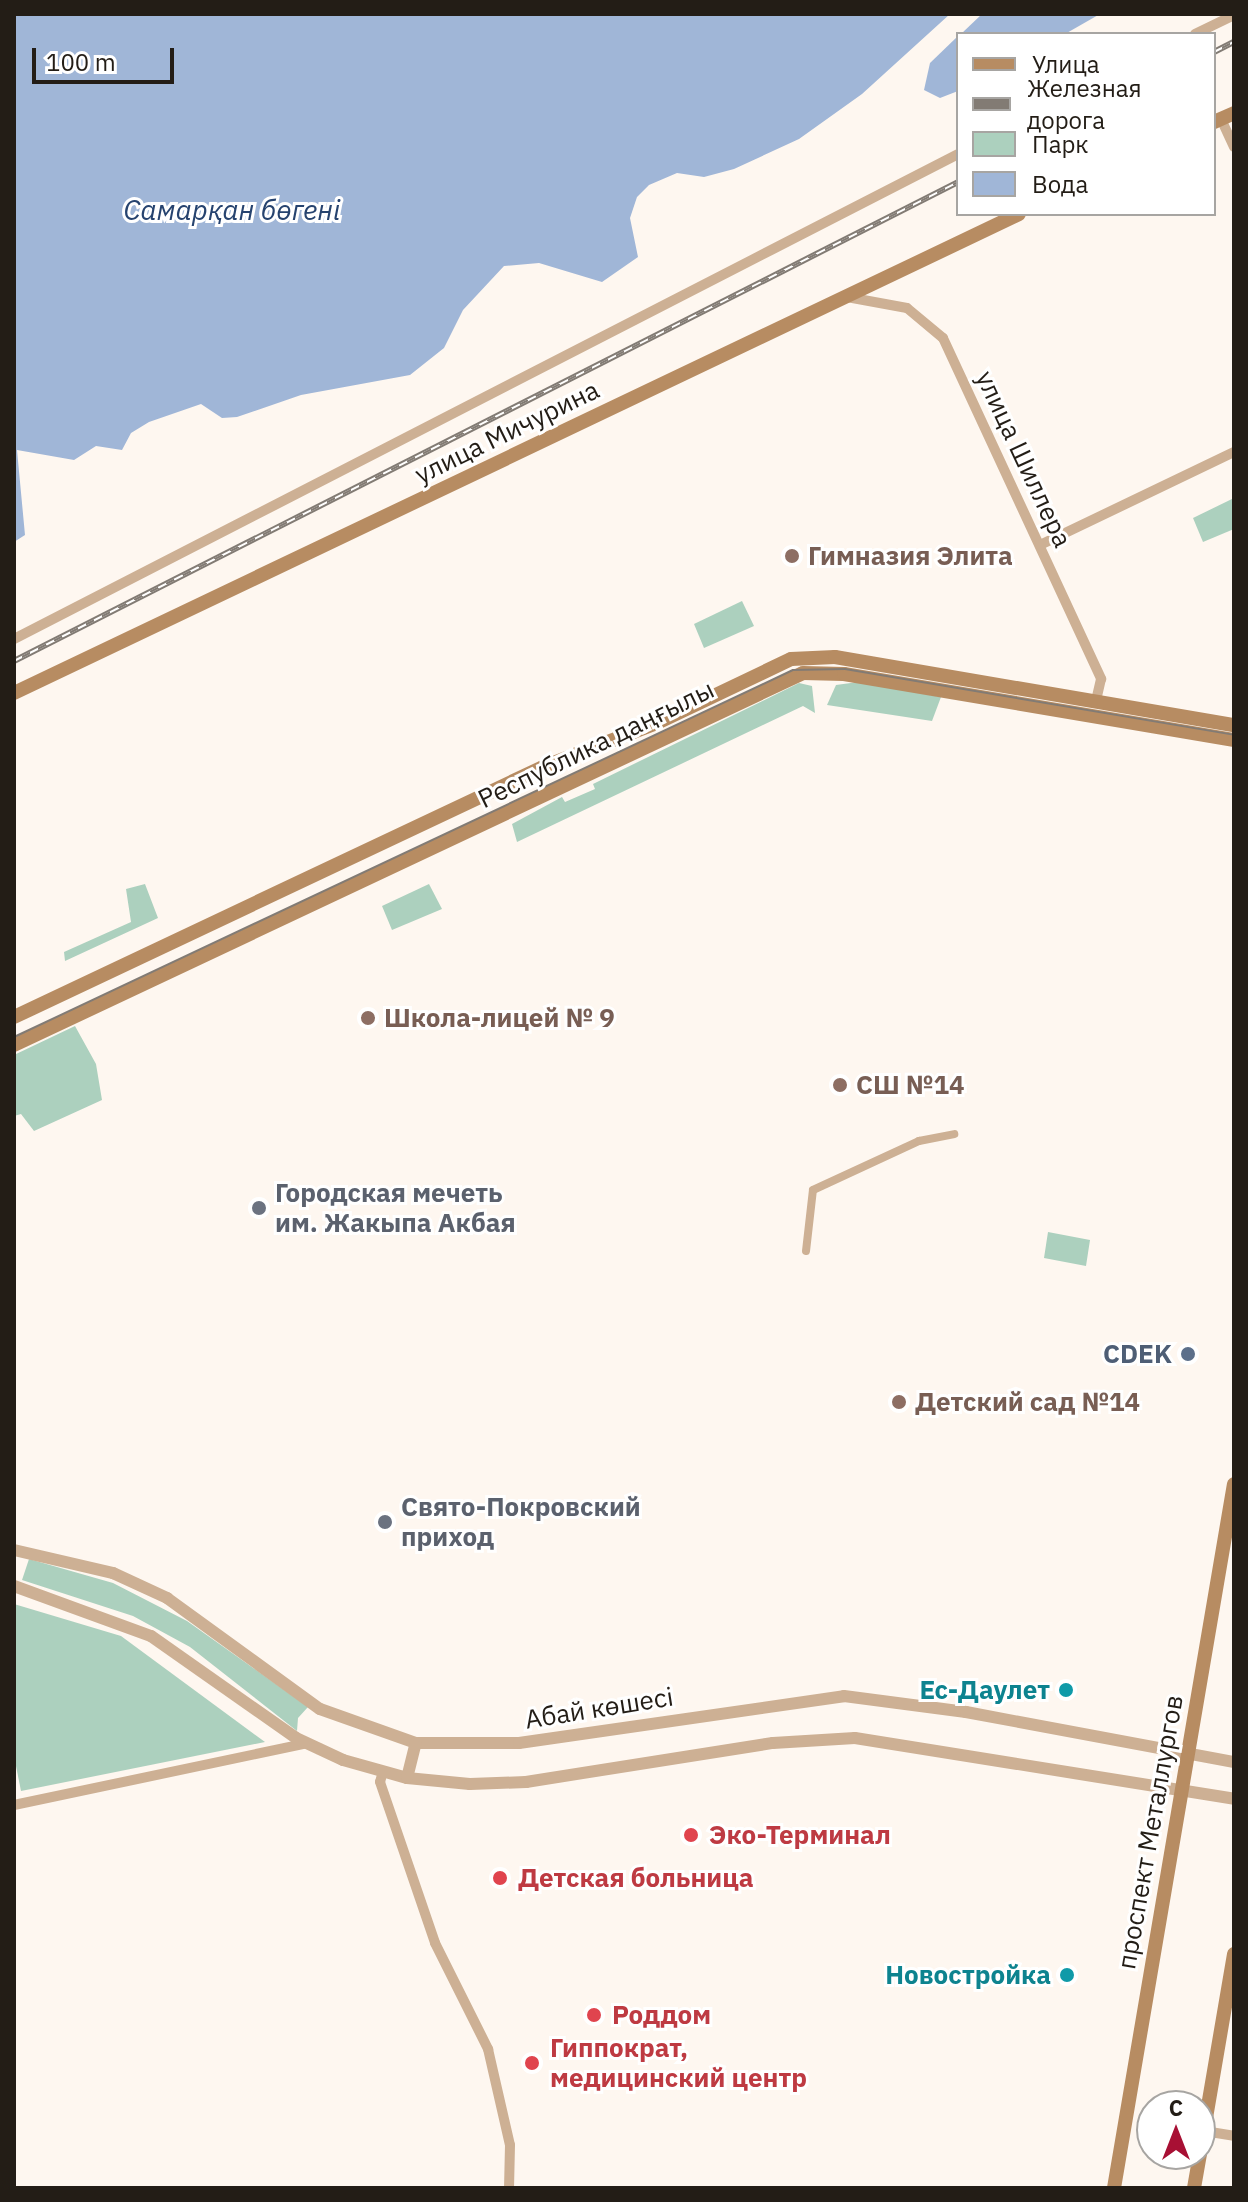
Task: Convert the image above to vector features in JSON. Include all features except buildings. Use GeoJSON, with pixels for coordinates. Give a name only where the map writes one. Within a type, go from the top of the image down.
{"type":"FeatureCollection","features":[{"type":"Feature","properties":{"kind":"main road","name":"улица Мичурина"},"geometry":{"type":"LineString","coordinates":[[14,693],[1015,216]]}},
{"type":"Feature","properties":{"kind":"main road","name":"Республика даңғылы"},"geometry":{"type":"LineString","coordinates":[[14,1017],[543,767],[659,722],[791,659],[835,657],[1234,725]]}},
{"type":"Feature","properties":{"kind":"main road","name":"Республика даңғылы"},"geometry":{"type":"LineString","coordinates":[[14,1045],[803,673],[844,674],[1234,740]]}},
{"type":"Feature","properties":{"kind":"main road","name":"проспект Металлургов"},"geometry":{"type":"LineString","coordinates":[[1114,2188],[1234,1484]]}},
{"type":"Feature","properties":{"kind":"main road"},"geometry":{"type":"LineString","coordinates":[[1211,2090],[1234,1956]]}},
{"type":"Feature","properties":{"kind":"street"},"geometry":{"type":"LineString","coordinates":[[1199,32],[1234,15]]}},
{"type":"Feature","properties":{"kind":"street"},"geometry":{"type":"LineString","coordinates":[[1223,118],[1234,147]]}},
{"type":"Feature","properties":{"kind":"street"},"geometry":{"type":"LineString","coordinates":[[14,639],[956,155]]}},
{"type":"Feature","properties":{"kind":"street","name":"улица Шиллера"},"geometry":{"type":"LineString","coordinates":[[845,296],[907,308],[943,338],[1101,679],[1096,701]]}},
{"type":"Feature","properties":{"kind":"street"},"geometry":{"type":"LineString","coordinates":[[1040,545],[1234,452]]}},
{"type":"Feature","properties":{"kind":"street"},"geometry":{"type":"LineString","coordinates":[[806,1251],[813,1190],[919,1141],[954,1134]]}},
{"type":"Feature","properties":{"kind":"street","name":"Абай көшесі"},"geometry":{"type":"LineString","coordinates":[[19,1549],[113,1573],[167,1598],[320,1709],[416,1743],[519,1743],[844,1696],[966,1712],[1234,1762]]}},
{"type":"Feature","properties":{"kind":"street"},"geometry":{"type":"LineString","coordinates":[[14,1586],[151,1636],[308,1743],[407,1778],[526,1782],[773,1743],[855,1738],[1181,1793],[1234,1799]]}},
{"type":"Feature","properties":{"kind":"street"},"geometry":{"type":"LineString","coordinates":[[14,1805],[308,1743]]}},
{"type":"Feature","properties":{"kind":"street"},"geometry":{"type":"LineString","coordinates":[[407,1778],[416,1743]]}},
{"type":"Feature","properties":{"kind":"street"},"geometry":{"type":"LineString","coordinates":[[383,1771],[380,1782],[435,1943],[488,2049],[510,2145],[509,2188]]}},
{"type":"Feature","properties":{"kind":"green space"},"geometry":{"type":"Polygon","coordinates":[[[1234,498],[1234,529],[1203,542],[1193,518],[1234,498]]]}},
{"type":"Feature","properties":{"kind":"green space"},"geometry":{"type":"Polygon","coordinates":[[[742,601],[754,626],[704,648],[694,624],[742,601]]]}},
{"type":"Feature","properties":{"kind":"green space"},"geometry":{"type":"Polygon","coordinates":[[[858,682],[941,697],[932,721],[827,705],[836,685],[858,682]]]}},
{"type":"Feature","properties":{"kind":"green space"},"geometry":{"type":"Polygon","coordinates":[[[799,683],[812,686],[815,713],[803,706],[517,842],[512,824],[562,797],[565,802],[595,789],[593,784],[799,683]]]}},
{"type":"Feature","properties":{"kind":"green space"},"geometry":{"type":"Polygon","coordinates":[[[145,884],[158,918],[65,961],[64,952],[131,922],[126,889],[145,884]]]}},
{"type":"Feature","properties":{"kind":"green space"},"geometry":{"type":"Polygon","coordinates":[[[429,884],[442,909],[392,930],[382,906],[429,884]]]}},
{"type":"Feature","properties":{"kind":"green space"},"geometry":{"type":"Polygon","coordinates":[[[75,1026],[96,1064],[102,1100],[34,1131],[21,1114],[14,1116],[14,1055],[75,1026]]]}},
{"type":"Feature","properties":{"kind":"green space"},"geometry":{"type":"Polygon","coordinates":[[[1048,1232],[1090,1240],[1086,1266],[1044,1258],[1048,1232]]]}},
{"type":"Feature","properties":{"kind":"green space"},"geometry":{"type":"Polygon","coordinates":[[[29,1559],[113,1583],[187,1621],[308,1707],[298,1718],[297,1731],[190,1647],[133,1616],[22,1580],[29,1559]]]}},
{"type":"Feature","properties":{"kind":"green space"},"geometry":{"type":"Polygon","coordinates":[[[14,1604],[121,1636],[265,1742],[21,1791],[14,1756],[14,1604]]]}},
{"type":"Feature","properties":{"kind":"water","name":"Самарқан бөгені"},"geometry":{"type":"Polygon","coordinates":[[[14,14],[950,14],[862,94],[799,139],[734,169],[704,177],[677,173],[649,185],[637,197],[630,218],[638,257],[602,282],[539,263],[504,266],[463,310],[444,348],[410,375],[301,395],[237,417],[222,418],[201,404],[149,422],[131,433],[122,450],[96,446],[74,460],[17,450],[25,535],[14,542],[14,14]]]}},
{"type":"Feature","properties":{"kind":"water"},"geometry":{"type":"Polygon","coordinates":[[[982,14],[1100,14],[1068,32],[963,32],[982,14]]]}},
{"type":"Feature","properties":{"kind":"water"},"geometry":{"type":"Polygon","coordinates":[[[956,38],[956,92],[940,98],[924,90],[930,63],[956,38]]]}},
{"type":"Feature","properties":{"kind":"tram line"},"geometry":{"type":"LineString","coordinates":[[14,1037],[793,670],[845,669],[1234,735]]}},
{"type":"Feature","properties":{"kind":"railway"},"geometry":{"type":"LineString","coordinates":[[1216,51],[1234,42]]}},
{"type":"Feature","properties":{"kind":"railway"},"geometry":{"type":"LineString","coordinates":[[14,661],[956,183]]}},
{"type":"Feature","properties":{"kind":"place","name":"Гимназия Элита"},"geometry":{"type":"Point","coordinates":[792,556]}},
{"type":"Feature","properties":{"kind":"place","name":"Школа-лицей № 9"},"geometry":{"type":"Point","coordinates":[368,1018]}},
{"type":"Feature","properties":{"kind":"place","name":"СШ №14"},"geometry":{"type":"Point","coordinates":[840,1085]}},
{"type":"Feature","properties":{"kind":"place","name":"Городская мечеть им. Жакыпа Акбая"},"geometry":{"type":"Point","coordinates":[259,1208]}},
{"type":"Feature","properties":{"kind":"place","name":"CDEK"},"geometry":{"type":"Point","coordinates":[1188,1354]}},
{"type":"Feature","properties":{"kind":"place","name":"Детский сад №14"},"geometry":{"type":"Point","coordinates":[899,1402]}},
{"type":"Feature","properties":{"kind":"place","name":"Свято-Покровский приход"},"geometry":{"type":"Point","coordinates":[385,1522]}},
{"type":"Feature","properties":{"kind":"place","name":"Ес-Даулет"},"geometry":{"type":"Point","coordinates":[1066,1690]}},
{"type":"Feature","properties":{"kind":"place","name":"Эко-Терминал"},"geometry":{"type":"Point","coordinates":[691,1835]}},
{"type":"Feature","properties":{"kind":"place","name":"Детская больница"},"geometry":{"type":"Point","coordinates":[500,1878]}},
{"type":"Feature","properties":{"kind":"place","name":"Новостройка"},"geometry":{"type":"Point","coordinates":[1067,1975]}},
{"type":"Feature","properties":{"kind":"place","name":"Роддом"},"geometry":{"type":"Point","coordinates":[594,2015]}},
{"type":"Feature","properties":{"kind":"place","name":"Гиппократ, медицинский центр"},"geometry":{"type":"Point","coordinates":[532,2063]}}]}
